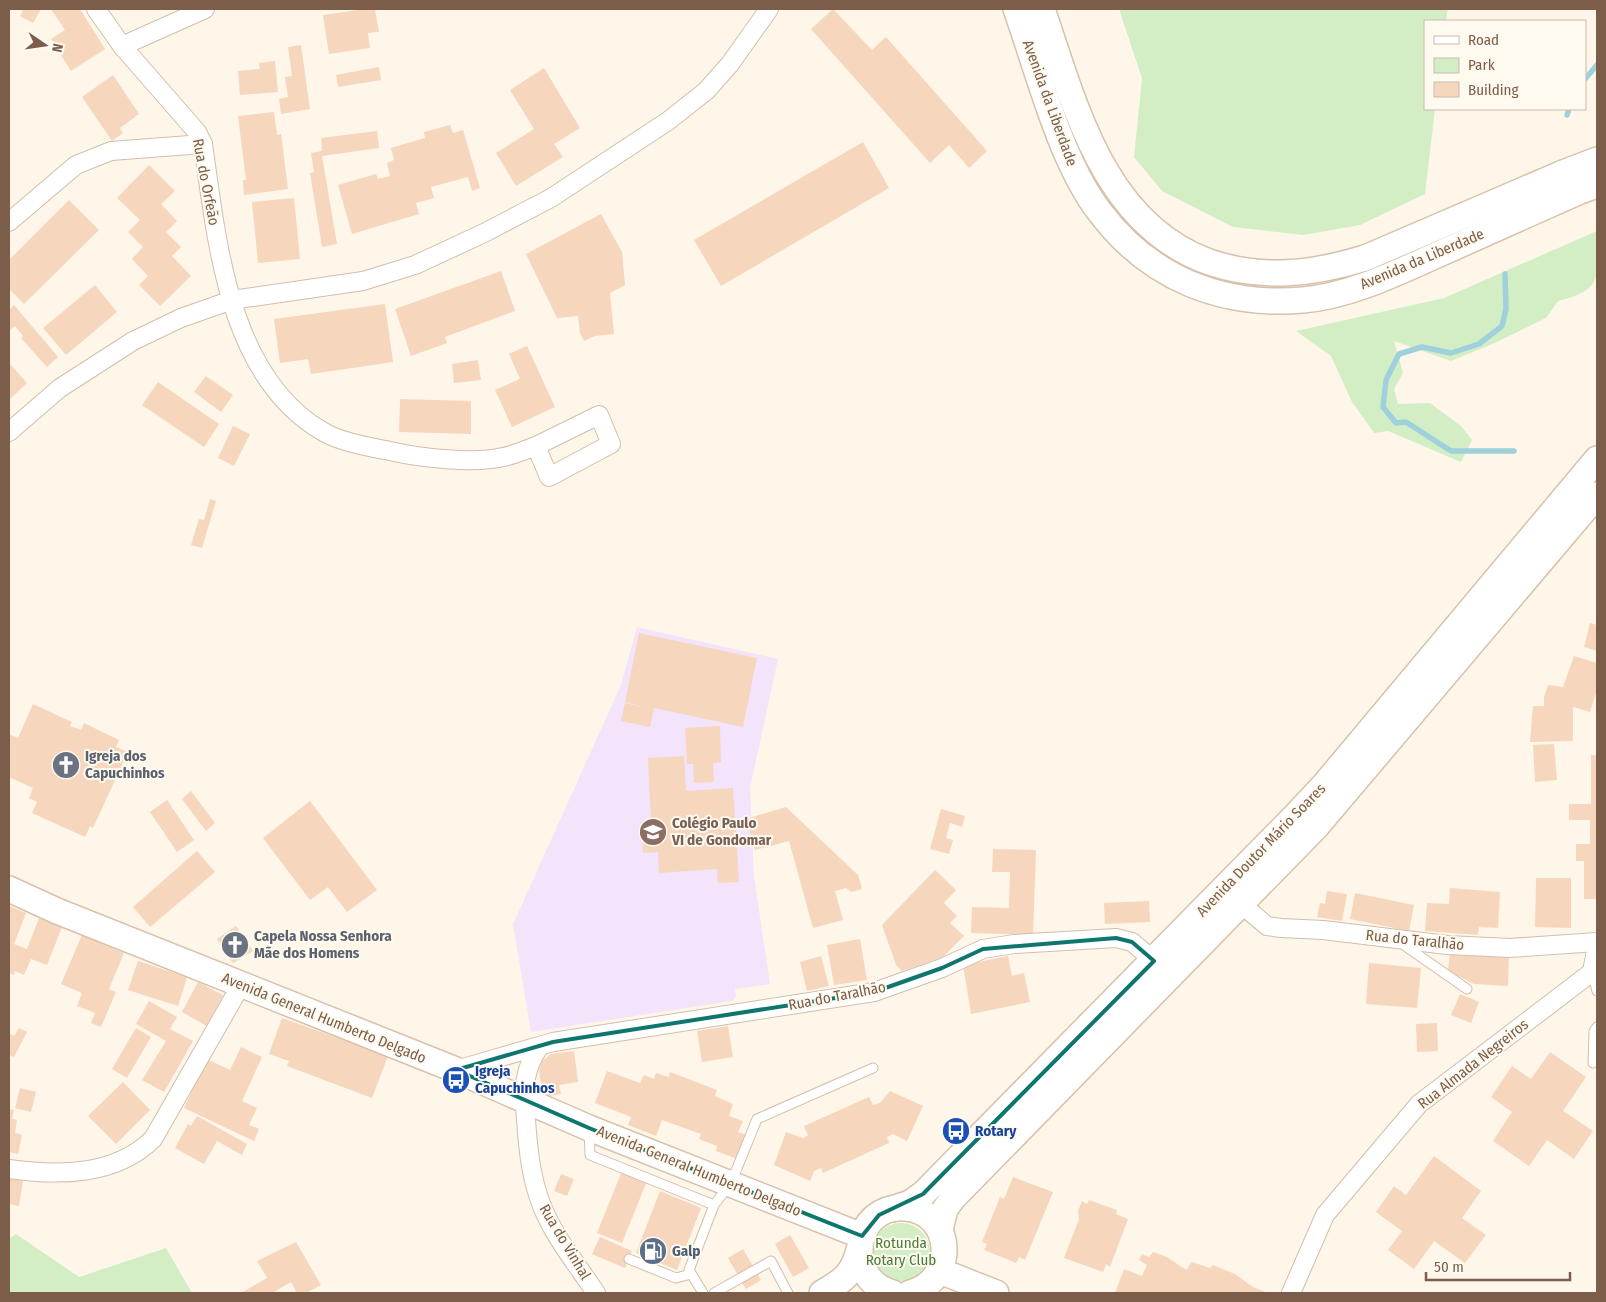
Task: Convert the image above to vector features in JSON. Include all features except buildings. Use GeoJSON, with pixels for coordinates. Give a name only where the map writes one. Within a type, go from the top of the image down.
{"type":"FeatureCollection","features":[{"type":"Feature","properties":{"kind":"main road","name":"Avenida da Liberdade"},"geometry":{"type":"LineString","coordinates":[[1016,9],[1065,149],[1078,178],[1098,210],[1129,247],[1156,268],[1186,283],[1215,293],[1246,299],[1274,301],[1325,296],[1391,275],[1597,185]]}},
{"type":"Feature","properties":{"kind":"main road","name":"Avenida da Liberdade"},"geometry":{"type":"LineString","coordinates":[[1042,9],[1079,115],[1092,146],[1112,182],[1131,208],[1153,231],[1185,253],[1223,267],[1247,272],[1277,274],[1307,272],[1336,267],[1365,258],[1597,160]]}},
{"type":"Feature","properties":{"kind":"main road","name":"Avenida Doutor Mário Soares"},"geometry":{"type":"LineString","coordinates":[[860,1243],[869,1224],[879,1214],[910,1203],[924,1194],[1154,961],[1325,784],[1597,459]]}},
{"type":"Feature","properties":{"kind":"main road","name":"Avenida Doutor Mário Soares"},"geometry":{"type":"LineString","coordinates":[[940,1230],[945,1209],[953,1198],[1316,827],[1379,756],[1597,495]]}},
{"type":"Feature","properties":{"kind":"main road","name":"Avenida General Humberto Delgado"},"geometry":{"type":"LineString","coordinates":[[9,889],[57,911],[456,1070],[589,1128],[731,1184],[860,1243]]}},
{"type":"Feature","properties":{"kind":"main road"},"geometry":{"type":"LineString","coordinates":[[892,1209],[906,1208],[919,1212],[931,1219],[940,1230],[944,1243],[940,1271],[932,1282],[920,1291],[910,1293]]}},
{"type":"Feature","properties":{"kind":"main road"},"geometry":{"type":"LineString","coordinates":[[860,1243],[866,1276],[877,1288],[892,1293]]}},
{"type":"Feature","properties":{"kind":"main road"},"geometry":{"type":"LineString","coordinates":[[822,1293],[846,1277],[854,1267],[860,1243]]}},
{"type":"Feature","properties":{"kind":"main road"},"geometry":{"type":"LineString","coordinates":[[940,1271],[996,1293]]}},
{"type":"Feature","properties":{"kind":"main road"},"geometry":{"type":"LineString","coordinates":[[869,1293],[892,1293]]}},
{"type":"Feature","properties":{"kind":"street","name":"Rua do Orfeão"},"geometry":{"type":"LineString","coordinates":[[96,9],[122,46],[197,132],[203,144],[216,233],[232,300],[262,373],[284,401],[322,432],[367,446],[406,455],[452,458],[503,458],[536,446]]}},
{"type":"Feature","properties":{"kind":"street"},"geometry":{"type":"LineString","coordinates":[[122,46],[205,9]]}},
{"type":"Feature","properties":{"kind":"street"},"geometry":{"type":"LineString","coordinates":[[9,432],[60,388],[133,341],[181,318],[232,300],[363,281],[415,264],[484,233],[550,198],[668,121],[706,91],[730,64],[769,9]]}},
{"type":"Feature","properties":{"kind":"street"},"geometry":{"type":"LineString","coordinates":[[9,222],[76,165],[111,151],[203,144]]}},
{"type":"Feature","properties":{"kind":"street","name":"Rua do Taralhão"},"geometry":{"type":"LineString","coordinates":[[1242,904],[1267,926],[1323,930],[1447,945],[1510,948],[1597,944]]}},
{"type":"Feature","properties":{"kind":"street","name":"Rua do Taralhão"},"geometry":{"type":"LineString","coordinates":[[456,1070],[539,1048],[553,1042],[874,992],[942,968],[983,949],[999,946],[1116,938],[1132,942],[1154,961]]}},
{"type":"Feature","properties":{"kind":"street"},"geometry":{"type":"LineString","coordinates":[[1592,972],[1597,944]]}},
{"type":"Feature","properties":{"kind":"street","name":"Rua Almada Negreiros"},"geometry":{"type":"LineString","coordinates":[[1291,1293],[1325,1215],[1419,1104],[1592,972]]}},
{"type":"Feature","properties":{"kind":"street"},"geometry":{"type":"LineString","coordinates":[[9,1168],[38,1173],[90,1169],[117,1164],[131,1157],[145,1146],[153,1138],[241,985]]}},
{"type":"Feature","properties":{"kind":"street"},"geometry":{"type":"LineString","coordinates":[[525,1100],[524,1076],[529,1062],[539,1048]]}},
{"type":"Feature","properties":{"kind":"street","name":"Rua do Vinhal"},"geometry":{"type":"LineString","coordinates":[[525,1100],[528,1157],[538,1197],[553,1228],[596,1293]]}},
{"type":"Feature","properties":{"kind":"lane"},"geometry":{"type":"LineString","coordinates":[[1396,940],[1467,989]]}},
{"type":"Feature","properties":{"kind":"lane"},"geometry":{"type":"LineString","coordinates":[[1592,972],[1597,991]]}},
{"type":"Feature","properties":{"kind":"lane"},"geometry":{"type":"LineString","coordinates":[[1593,1063],[1594,1032],[1597,1027]]}},
{"type":"Feature","properties":{"kind":"lane"},"geometry":{"type":"LineString","coordinates":[[704,1293],[688,1270],[714,1205],[731,1184],[757,1119],[873,1068]]}},
{"type":"Feature","properties":{"kind":"lane"},"geometry":{"type":"LineString","coordinates":[[589,1128],[590,1155],[714,1205]]}},
{"type":"Feature","properties":{"kind":"lane"},"geometry":{"type":"LineString","coordinates":[[629,1259],[676,1278],[691,1274]]}},
{"type":"Feature","properties":{"kind":"lane"},"geometry":{"type":"LineString","coordinates":[[714,1293],[771,1261],[788,1293]]}},
{"type":"Feature","properties":{"kind":"highlighted area"},"geometry":{"type":"Polygon","coordinates":[[[1116,938],[1132,942],[1154,961],[923,1194],[879,1215],[862,1236],[589,1128],[456,1070],[553,1042],[874,992],[942,968],[983,949],[1116,938]]]}},
{"type":"Feature","properties":{"kind":"shaded area","name":"Colégio Paulo VI de Gondomar"},"geometry":{"type":"Polygon","coordinates":[[[637,627],[778,659],[750,788],[754,876],[770,984],[735,989],[736,997],[732,1001],[531,1032],[513,924],[621,685],[637,627]]]}},
{"type":"Feature","properties":{"kind":"green space"},"geometry":{"type":"Polygon","coordinates":[[[1119,9],[1448,9],[1446,20],[1424,20],[1424,110],[1435,110],[1425,194],[1360,225],[1303,235],[1233,227],[1162,191],[1134,157],[1142,78],[1119,9]]]}},
{"type":"Feature","properties":{"kind":"green space"},"geometry":{"type":"Polygon","coordinates":[[[1597,231],[1597,269],[1591,285],[1573,297],[1558,301],[1546,318],[1497,342],[1451,361],[1394,341],[1403,373],[1394,389],[1398,404],[1430,403],[1461,426],[1472,440],[1461,462],[1388,431],[1374,433],[1352,402],[1331,356],[1296,331],[1444,298],[1597,231]]]}},
{"type":"Feature","properties":{"kind":"green space","name":"Rotunda Rotary Club"},"geometry":{"type":"Polygon","coordinates":[[[895,1223],[907,1223],[922,1231],[930,1246],[930,1258],[922,1273],[907,1281],[895,1281],[880,1273],[872,1258],[872,1246],[880,1231],[895,1223]]]}},
{"type":"Feature","properties":{"kind":"green space"},"geometry":{"type":"Polygon","coordinates":[[[16,1234],[79,1277],[166,1248],[192,1293],[9,1293],[9,1239],[16,1234]]]}},
{"type":"Feature","properties":{"kind":"waterway"},"geometry":{"type":"LineString","coordinates":[[1586,78],[1597,65]]}},
{"type":"Feature","properties":{"kind":"waterway"},"geometry":{"type":"LineString","coordinates":[[1567,115],[1569,110]]}},
{"type":"Feature","properties":{"kind":"waterway"},"geometry":{"type":"LineString","coordinates":[[1505,274],[1506,309],[1502,326],[1479,344],[1451,353],[1422,347],[1399,354],[1386,380],[1383,407],[1396,423],[1406,422],[1451,451],[1514,451]]}},
{"type":"Feature","properties":{"kind":"place","name":"Igreja dos Capuchinhos"},"geometry":{"type":"Point","coordinates":[66,765]}},
{"type":"Feature","properties":{"kind":"place","name":"Colégio Paulo VI de Gondomar"},"geometry":{"type":"Point","coordinates":[653,832]}},
{"type":"Feature","properties":{"kind":"place","name":"Capela Nossa Senhora Mãe dos Homens"},"geometry":{"type":"Point","coordinates":[235,945]}},
{"type":"Feature","properties":{"kind":"place","name":"Igreja Capuchinhos"},"geometry":{"type":"Point","coordinates":[456,1080]}},
{"type":"Feature","properties":{"kind":"place","name":"Rotary"},"geometry":{"type":"Point","coordinates":[956,1131]}},
{"type":"Feature","properties":{"kind":"place","name":"Galp"},"geometry":{"type":"Point","coordinates":[653,1251]}}]}
